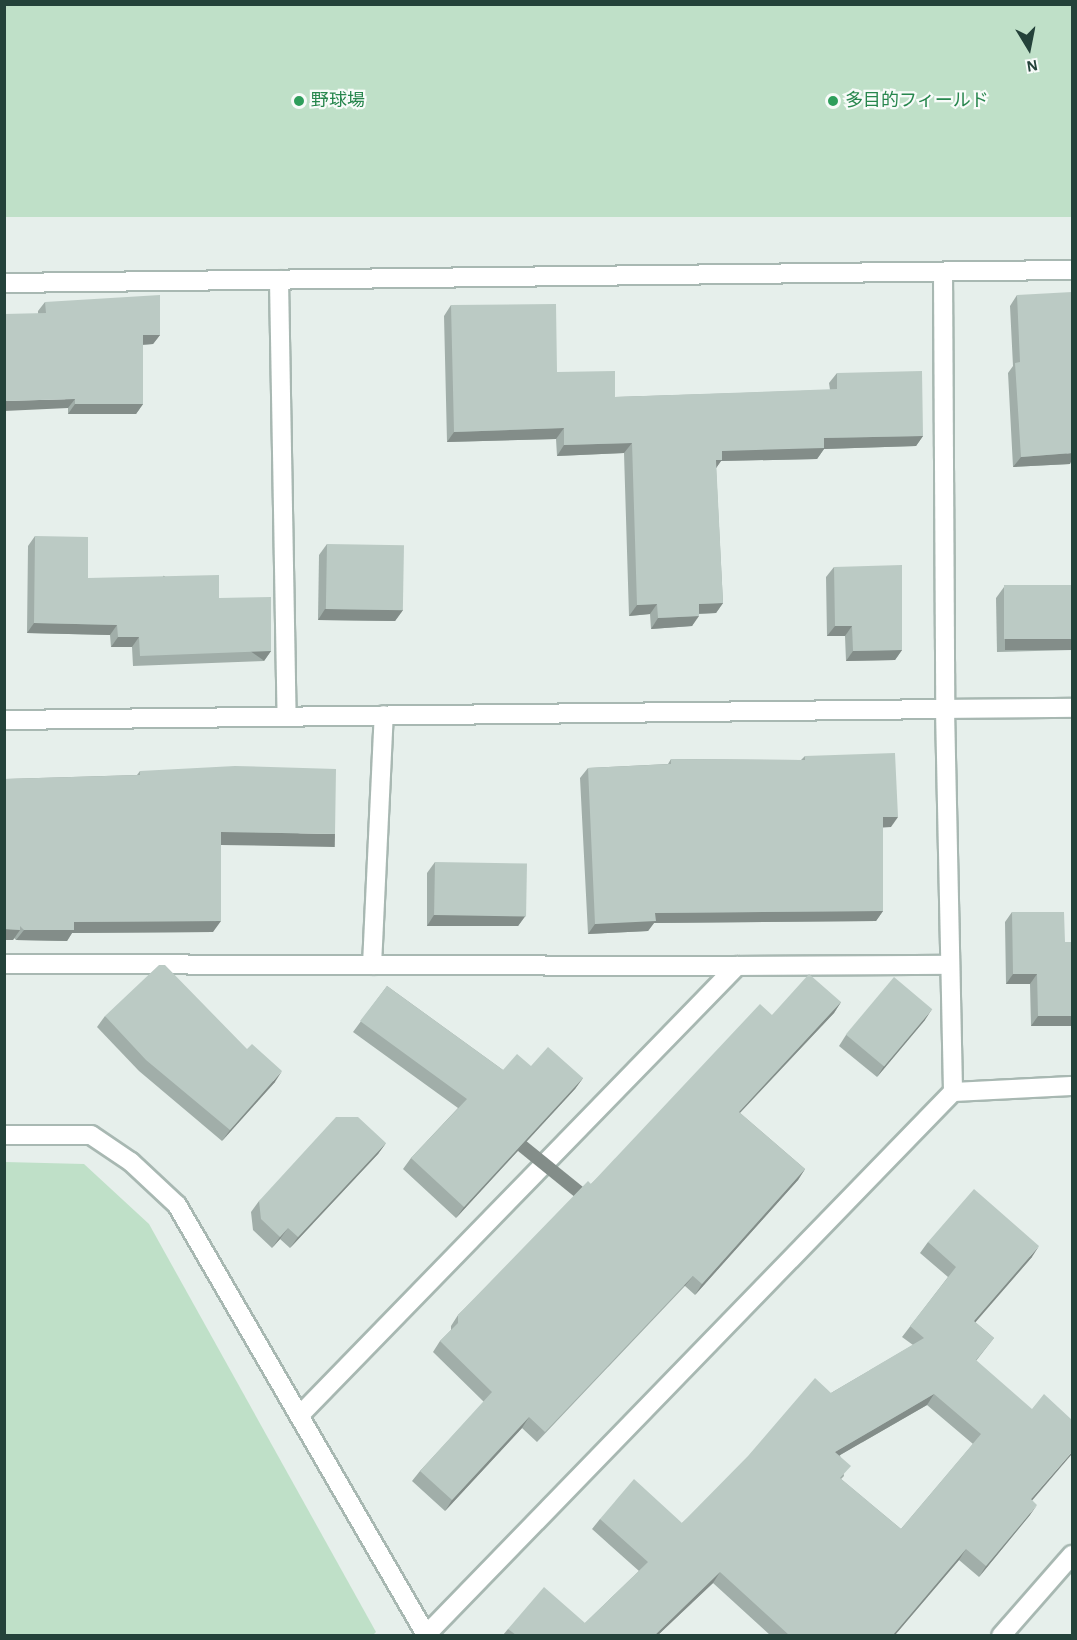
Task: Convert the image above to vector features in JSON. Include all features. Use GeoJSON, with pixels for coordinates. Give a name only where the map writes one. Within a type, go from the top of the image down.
{"type":"FeatureCollection","features":[{"type":"Feature","properties":{"kind":"street"},"geometry":{"type":"LineString","coordinates":[[4,283],[1072,270]]}},
{"type":"Feature","properties":{"kind":"street"},"geometry":{"type":"LineString","coordinates":[[943,272],[945,708],[953,1092]]}},
{"type":"Feature","properties":{"kind":"street"},"geometry":{"type":"LineString","coordinates":[[279,280],[287,717]]}},
{"type":"Feature","properties":{"kind":"street"},"geometry":{"type":"LineString","coordinates":[[4,720],[1072,708]]}},
{"type":"Feature","properties":{"kind":"street"},"geometry":{"type":"LineString","coordinates":[[372,965],[384,715]]}},
{"type":"Feature","properties":{"kind":"street"},"geometry":{"type":"LineString","coordinates":[[4,964],[950,965]]}},
{"type":"Feature","properties":{"kind":"street"},"geometry":{"type":"LineString","coordinates":[[300,1415],[737,966]]}},
{"type":"Feature","properties":{"kind":"street"},"geometry":{"type":"LineString","coordinates":[[4,1135],[92,1135],[131,1162],[177,1205],[426,1635],[953,1092],[1072,1086]]}},
{"type":"Feature","properties":{"kind":"street"},"geometry":{"type":"LineString","coordinates":[[1001,1635],[1072,1555]]}},
{"type":"Feature","properties":{"kind":"green space"},"geometry":{"type":"Polygon","coordinates":[[[4,5],[1072,5],[1072,217],[4,217],[4,5]]]}},
{"type":"Feature","properties":{"kind":"green space"},"geometry":{"type":"Polygon","coordinates":[[[5,1162],[84,1164],[149,1224],[376,1632],[373,1635],[5,1635],[5,1162]]]}},
{"type":"Feature","properties":{"kind":"building"},"geometry":{"type":"Polygon","coordinates":[[[1072,292],[1072,453],[1021,457],[1015,363],[1020,362],[1017,295],[1072,292]]]}},
{"type":"Feature","properties":{"kind":"building"},"geometry":{"type":"Polygon","coordinates":[[[160,295],[160,335],[143,335],[143,404],[75,404],[75,399],[4,401],[4,314],[46,313],[45,302],[160,295]]]}},
{"type":"Feature","properties":{"kind":"building"},"geometry":{"type":"Polygon","coordinates":[[[556,304],[557,372],[615,371],[615,397],[837,389],[837,373],[922,371],[923,436],[824,438],[824,448],[722,451],[722,460],[716,460],[723,603],[699,604],[699,616],[658,618],[657,604],[637,605],[632,443],[564,445],[564,428],[454,432],[451,305],[556,304]]]}},
{"type":"Feature","properties":{"kind":"building"},"geometry":{"type":"Polygon","coordinates":[[[35,536],[88,537],[88,578],[219,575],[219,598],[271,597],[271,651],[140,656],[139,637],[118,637],[117,625],[34,623],[35,536]]]}},
{"type":"Feature","properties":{"kind":"building"},"geometry":{"type":"Polygon","coordinates":[[[327,544],[404,545],[403,610],[326,609],[327,544]]]}},
{"type":"Feature","properties":{"kind":"building"},"geometry":{"type":"Polygon","coordinates":[[[902,565],[902,650],[853,651],[852,626],[835,626],[834,567],[902,565]]]}},
{"type":"Feature","properties":{"kind":"building"},"geometry":{"type":"Polygon","coordinates":[[[1004,585],[1072,585],[1072,639],[1004,639],[1004,585]]]}},
{"type":"Feature","properties":{"kind":"building"},"geometry":{"type":"Polygon","coordinates":[[[895,753],[898,817],[883,817],[883,911],[655,913],[656,921],[595,924],[588,768],[671,764],[671,759],[805,760],[805,756],[895,753]]]}},
{"type":"Feature","properties":{"kind":"building"},"geometry":{"type":"Polygon","coordinates":[[[235,766],[336,769],[335,834],[221,832],[221,921],[74,922],[74,930],[24,930],[20,926],[20,930],[4,929],[4,771],[5,779],[140,775],[140,771],[235,766]]]}},
{"type":"Feature","properties":{"kind":"building"},"geometry":{"type":"Polygon","coordinates":[[[435,862],[527,864],[526,917],[434,915],[435,862]]]}},
{"type":"Feature","properties":{"kind":"building"},"geometry":{"type":"Polygon","coordinates":[[[1012,912],[1064,912],[1065,942],[1072,942],[1072,1016],[1038,1016],[1037,974],[1013,974],[1012,912]]]}},
{"type":"Feature","properties":{"kind":"building"},"geometry":{"type":"Polygon","coordinates":[[[159,965],[165,965],[247,1049],[252,1044],[282,1071],[230,1130],[146,1060],[105,1016],[159,965]]]}},
{"type":"Feature","properties":{"kind":"building"},"geometry":{"type":"Polygon","coordinates":[[[809,974],[841,1002],[739,1112],[805,1169],[702,1284],[693,1276],[545,1432],[529,1417],[452,1500],[420,1471],[492,1392],[440,1341],[458,1323],[458,1315],[588,1181],[591,1184],[760,1004],[772,1015],[809,974]]]}},
{"type":"Feature","properties":{"kind":"building"},"geometry":{"type":"Polygon","coordinates":[[[894,977],[932,1009],[884,1067],[846,1034],[894,977]]]}},
{"type":"Feature","properties":{"kind":"building"},"geometry":{"type":"Polygon","coordinates":[[[387,986],[503,1070],[517,1054],[531,1066],[548,1047],[583,1078],[464,1207],[411,1158],[467,1099],[360,1021],[387,986]]]}},
{"type":"Feature","properties":{"kind":"building"},"geometry":{"type":"Polygon","coordinates":[[[336,1117],[358,1117],[386,1143],[298,1237],[288,1228],[280,1237],[261,1219],[259,1201],[336,1117]]]}},
{"type":"Feature","properties":{"kind":"building"},"geometry":{"type":"Polygon","coordinates":[[[974,1189],[1039,1246],[974,1321],[994,1338],[976,1360],[1032,1409],[1044,1394],[1072,1420],[1072,1452],[1031,1499],[1037,1505],[986,1566],[966,1549],[893,1635],[789,1635],[720,1572],[655,1635],[516,1635],[508,1629],[544,1587],[585,1623],[648,1562],[600,1519],[634,1479],[682,1523],[748,1456],[815,1378],[831,1393],[924,1338],[910,1326],[956,1267],[928,1242],[974,1189]],[[934,1394],[835,1452],[851,1466],[840,1478],[901,1529],[981,1434],[934,1394]]]}},
{"type":"Feature","properties":{"kind":"place","name":"野球場"},"geometry":{"type":"Point","coordinates":[299,101]}},
{"type":"Feature","properties":{"kind":"place","name":"多目的フィールド"},"geometry":{"type":"Point","coordinates":[833,101]}}]}
